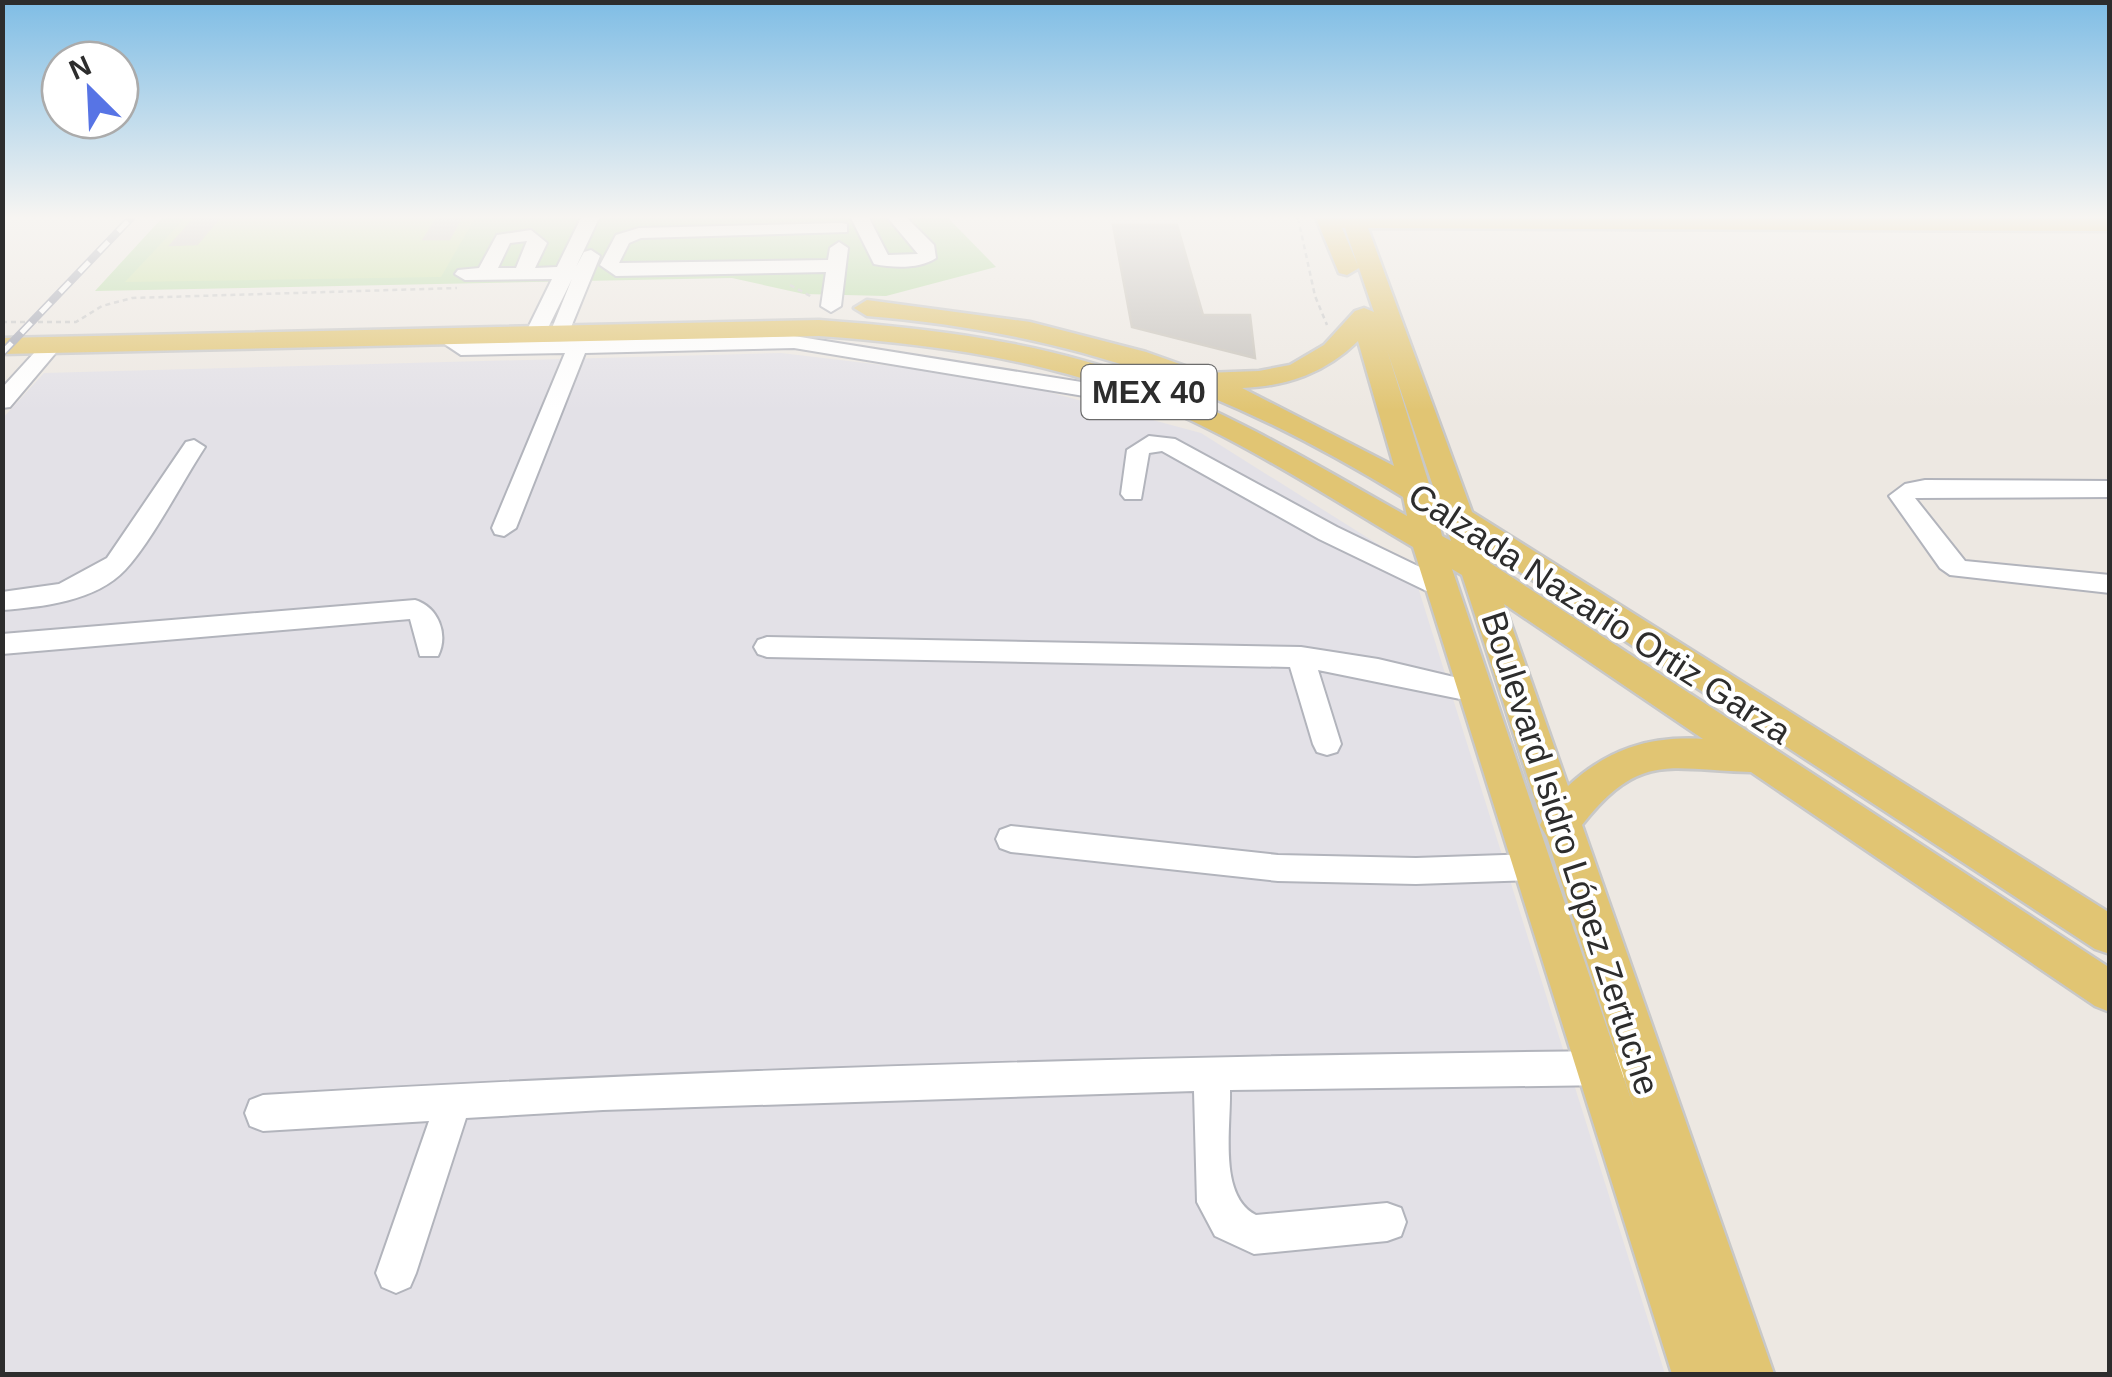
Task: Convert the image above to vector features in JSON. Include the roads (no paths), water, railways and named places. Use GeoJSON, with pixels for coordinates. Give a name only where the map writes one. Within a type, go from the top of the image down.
{"type":"FeatureCollection","features":[{"type":"Feature","properties":{"kind":"main road"},"geometry":{"type":"LineString","coordinates":[[1356,282],[1417,492]]}},
{"type":"Feature","properties":{"kind":"main road","name":"Boulevard Isidro López Zertuche"},"geometry":{"type":"LineString","coordinates":[[1361,282],[1461,580],[1559,825],[1748,1374]]}},
{"type":"Feature","properties":{"kind":"main road","name":"Calzada Nazario Ortiz Garza"},"geometry":{"type":"LineString","coordinates":[[2,346],[444,336],[819,303],[926,313],[1028,330],[1106,349],[1181,390],[1256,442],[1444,532],[2110,936]]}},
{"type":"Feature","properties":{"kind":"main road"},"geometry":{"type":"LineString","coordinates":[[1181,390],[1288,374],[1334,353],[1364,316]]}},
{"type":"Feature","properties":{"kind":"main road","name":"Calzada Nazario Ortiz Garza"},"geometry":{"type":"LineString","coordinates":[[2,331],[759,327],[900,334],[1066,364],[1286,419],[1417,492],[1444,532]]}},
{"type":"Feature","properties":{"kind":"main road","name":"Boulevard Isidro López Zertuche"},"geometry":{"type":"LineString","coordinates":[[1461,580],[1475,692],[1698,1374]]}},
{"type":"Feature","properties":{"kind":"main road","name":"Calzada Nazario Ortiz Garza"},"geometry":{"type":"LineString","coordinates":[[1461,580],[1756,758],[2110,992]]}},
{"type":"Feature","properties":{"kind":"main road"},"geometry":{"type":"LineString","coordinates":[[1559,825],[1601,775],[1644,756],[1677,750],[1756,758]]}},
{"type":"Feature","properties":{"kind":"street"},"geometry":{"type":"LineString","coordinates":[[504,528],[571,282]]}},
{"type":"Feature","properties":{"kind":"street"},"geometry":{"type":"LineString","coordinates":[[819,303],[823,282]]}},
{"type":"Feature","properties":{"kind":"street"},"geometry":{"type":"LineString","coordinates":[[444,336],[461,349],[561,328]]}},
{"type":"Feature","properties":{"kind":"street"},"geometry":{"type":"LineString","coordinates":[[2,402],[52,345]]}},
{"type":"Feature","properties":{"kind":"street"},"geometry":{"type":"LineString","coordinates":[[1133,494],[1138,450],[1150,443],[1167,444],[1328,532],[1461,580]]}},
{"type":"Feature","properties":{"kind":"street"},"geometry":{"type":"LineString","coordinates":[[2,601],[62,593],[104,574],[116,564],[194,447]]}},
{"type":"Feature","properties":{"kind":"street"},"geometry":{"type":"LineString","coordinates":[[2110,489],[1925,488],[1912,489],[1902,496],[1949,562],[1959,569],[2110,584]]}},
{"type":"Feature","properties":{"kind":"street"},"geometry":{"type":"LineString","coordinates":[[2,644],[415,609],[426,616],[428,649]]}},
{"type":"Feature","properties":{"kind":"street"},"geometry":{"type":"LineString","coordinates":[[768,647],[1302,657],[1378,669],[1475,692]]}},
{"type":"Feature","properties":{"kind":"street"},"geometry":{"type":"LineString","coordinates":[[1302,657],[1327,744]]}},
{"type":"Feature","properties":{"kind":"street"},"geometry":{"type":"LineString","coordinates":[[1011,839],[1295,869],[1416,872],[1534,866]]}},
{"type":"Feature","properties":{"kind":"street"},"geometry":{"type":"LineString","coordinates":[[263,1113],[454,1099],[1212,1074],[1641,1066]]}},
{"type":"Feature","properties":{"kind":"street"},"geometry":{"type":"LineString","coordinates":[[1212,1074],[1213,1178],[1216,1202],[1229,1222],[1254,1235],[1388,1222]]}},
{"type":"Feature","properties":{"kind":"street"},"geometry":{"type":"LineString","coordinates":[[396,1273],[454,1099]]}},
{"type":"Feature","properties":{"kind":"railway"},"geometry":{"type":"LineString","coordinates":[[2,353],[70,282]]}}]}
